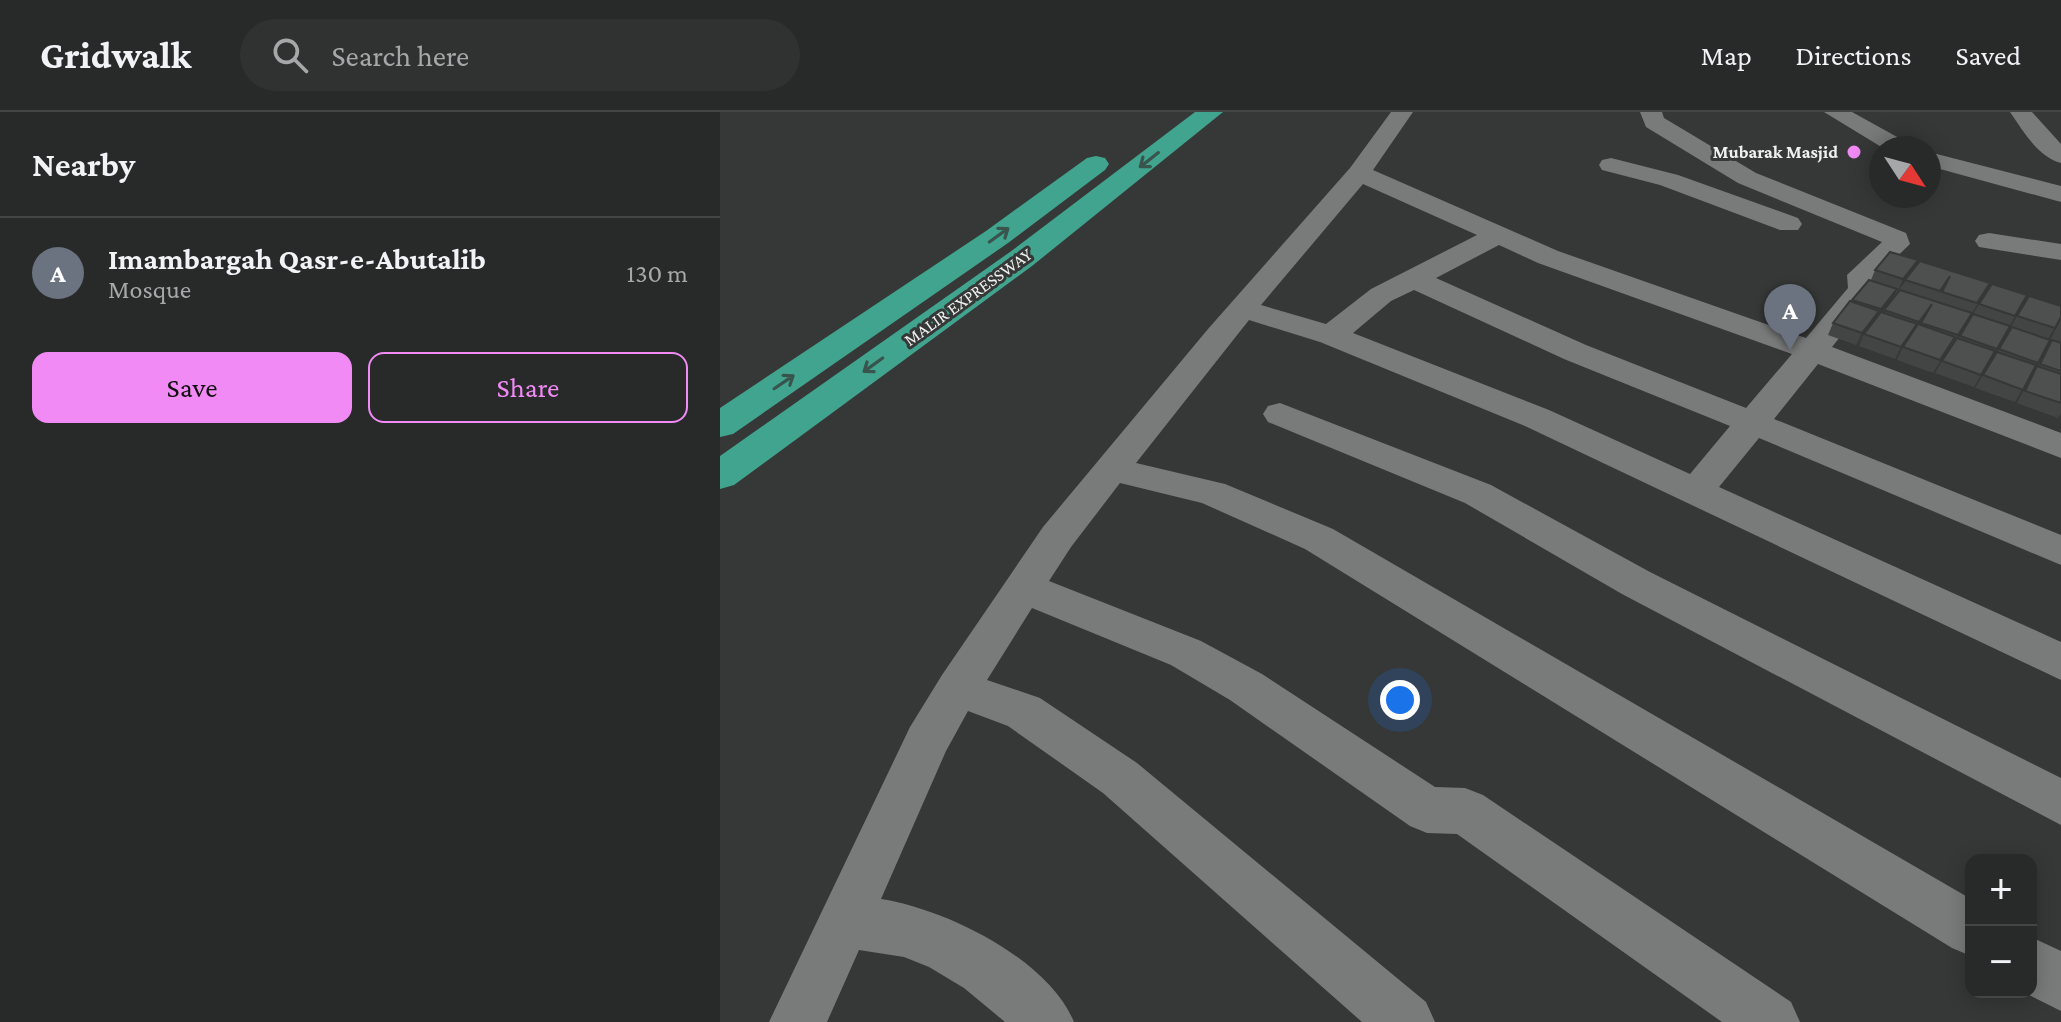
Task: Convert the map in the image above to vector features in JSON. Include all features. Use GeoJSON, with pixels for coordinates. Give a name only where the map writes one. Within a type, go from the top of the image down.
{"type":"FeatureCollection","features":[{"type":"Feature","properties":{"kind":"highway","name":"MALIR EXPRESSWAY"},"geometry":{"type":"LineString","coordinates":[[720,425],[997,237],[1167,112]]}},
{"type":"Feature","properties":{"kind":"highway","name":"MALIR EXPRESSWAY"},"geometry":{"type":"LineString","coordinates":[[720,475],[1021,259],[1211,112]]}},
{"type":"Feature","properties":{"kind":"street"},"geometry":{"type":"LineString","coordinates":[[798,1022],[927,741],[1057,537],[1242,309],[1382,172],[1402,112]]}},
{"type":"Feature","properties":{"kind":"street"},"geometry":{"type":"LineString","coordinates":[[1651,112],[1654,122],[1747,178],[1891,236],[1896,244],[1861,275],[1877,290],[1863,289],[1695,492]]}},
{"type":"Feature","properties":{"kind":"street"},"geometry":{"type":"LineString","coordinates":[[1835,112],[1878,136]]}},
{"type":"Feature","properties":{"kind":"street"},"geometry":{"type":"LineString","coordinates":[[2021,112],[2061,156]]}},
{"type":"Feature","properties":{"kind":"street"},"geometry":{"type":"LineString","coordinates":[[1941,162],[2061,194]]}},
{"type":"Feature","properties":{"kind":"street"},"geometry":{"type":"LineString","coordinates":[[1611,165],[1669,180],[1810,231]]}},
{"type":"Feature","properties":{"kind":"street"},"geometry":{"type":"LineString","coordinates":[[1382,172],[1498,235],[1548,257],[1814,351],[2061,446]]}},
{"type":"Feature","properties":{"kind":"street"},"geometry":{"type":"LineString","coordinates":[[1331,335],[1381,295],[1498,235]]}},
{"type":"Feature","properties":{"kind":"street"},"geometry":{"type":"LineString","coordinates":[[1989,241],[2061,252]]}},
{"type":"Feature","properties":{"kind":"street"},"geometry":{"type":"LineString","coordinates":[[1852,247],[1881,258]]}},
{"type":"Feature","properties":{"kind":"street"},"geometry":{"type":"LineString","coordinates":[[1412,278],[1575,352],[2061,551]]}},
{"type":"Feature","properties":{"kind":"street"},"geometry":{"type":"LineString","coordinates":[[1242,309],[1331,335],[1537,418],[2061,662]]}},
{"type":"Feature","properties":{"kind":"street"},"geometry":{"type":"LineString","coordinates":[[1280,414],[1478,494],[1636,583],[2061,803]]}},
{"type":"Feature","properties":{"kind":"street"},"geometry":{"type":"LineString","coordinates":[[1112,469],[1212,493],[1319,539],[1966,926]]}},
{"type":"Feature","properties":{"kind":"street"},"geometry":{"type":"LineString","coordinates":[[1024,588],[1186,653],[1246,687],[1427,810],[1465,811],[1771,1022]]}},
{"type":"Feature","properties":{"kind":"street"},"geometry":{"type":"LineString","coordinates":[[958,688],[1024,712],[1120,778],[1406,1022]]}},
{"type":"Feature","properties":{"kind":"street"},"geometry":{"type":"LineString","coordinates":[[844,921],[912,932],[960,953],[1025,1001],[1045,1022]]}},
{"type":"Feature","properties":{"kind":"street"},"geometry":{"type":"LineString","coordinates":[[2037,969],[2061,983]]}},
{"type":"Feature","properties":{"kind":"building"},"geometry":{"type":"Polygon","coordinates":[[[1890,252],[1918,260],[1903,279],[1875,270],[1890,252]]]}},
{"type":"Feature","properties":{"kind":"building"},"geometry":{"type":"Polygon","coordinates":[[[1920,261],[1990,283],[1977,303],[1942,292],[1950,276],[1940,291],[1905,280],[1920,261]]]}},
{"type":"Feature","properties":{"kind":"building"},"geometry":{"type":"Polygon","coordinates":[[[1869,280],[1897,289],[1881,309],[1852,300],[1869,280]]]}},
{"type":"Feature","properties":{"kind":"building"},"geometry":{"type":"Polygon","coordinates":[[[1992,284],[2027,295],[2015,316],[1979,304],[1992,284]]]}},
{"type":"Feature","properties":{"kind":"building"},"geometry":{"type":"Polygon","coordinates":[[[1900,290],[1972,313],[1958,335],[1921,323],[1932,304],[1919,322],[1884,310],[1900,290]]]}},
{"type":"Feature","properties":{"kind":"building"},"geometry":{"type":"Polygon","coordinates":[[[2029,296],[2061,306],[2061,317],[2055,328],[2017,316],[2029,296]]]}},
{"type":"Feature","properties":{"kind":"building"},"geometry":{"type":"Polygon","coordinates":[[[1850,301],[1879,311],[1862,333],[1833,323],[1850,301]]]}},
{"type":"Feature","properties":{"kind":"building"},"geometry":{"type":"Polygon","coordinates":[[[1881,312],[1917,324],[1901,347],[1864,334],[1881,312]]]}},
{"type":"Feature","properties":{"kind":"building"},"geometry":{"type":"Polygon","coordinates":[[[1973,314],[2010,326],[1997,349],[1960,336],[1973,314]]]}},
{"type":"Feature","properties":{"kind":"building"},"geometry":{"type":"Polygon","coordinates":[[[1918,324],[1955,337],[1940,360],[1903,347],[1918,324]]]}},
{"type":"Feature","properties":{"kind":"building"},"geometry":{"type":"Polygon","coordinates":[[[2012,327],[2050,340],[2038,363],[1999,349],[2012,327]]]}},
{"type":"Feature","properties":{"kind":"building"},"geometry":{"type":"Polygon","coordinates":[[[1957,338],[1995,351],[1981,375],[1942,361],[1957,338]]]}},
{"type":"Feature","properties":{"kind":"building"},"geometry":{"type":"Polygon","coordinates":[[[2052,340],[2061,343],[2061,371],[2040,364],[2052,340]]]}},
{"type":"Feature","properties":{"kind":"building"},"geometry":{"type":"Polygon","coordinates":[[[1997,352],[2036,365],[2023,390],[1983,375],[1997,352]]]}},
{"type":"Feature","properties":{"kind":"building"},"geometry":{"type":"Polygon","coordinates":[[[2037,366],[2061,374],[2061,403],[2025,391],[2037,366]]]}},
{"type":"Feature","properties":{"kind":"place","name":"Mubarak Masjid"},"geometry":{"type":"Point","coordinates":[1854,152]}},
{"type":"Feature","properties":{"kind":"place","name":"Imambargah Qasr-e-Abutalib"},"geometry":{"type":"Point","coordinates":[1790,350]}}]}
